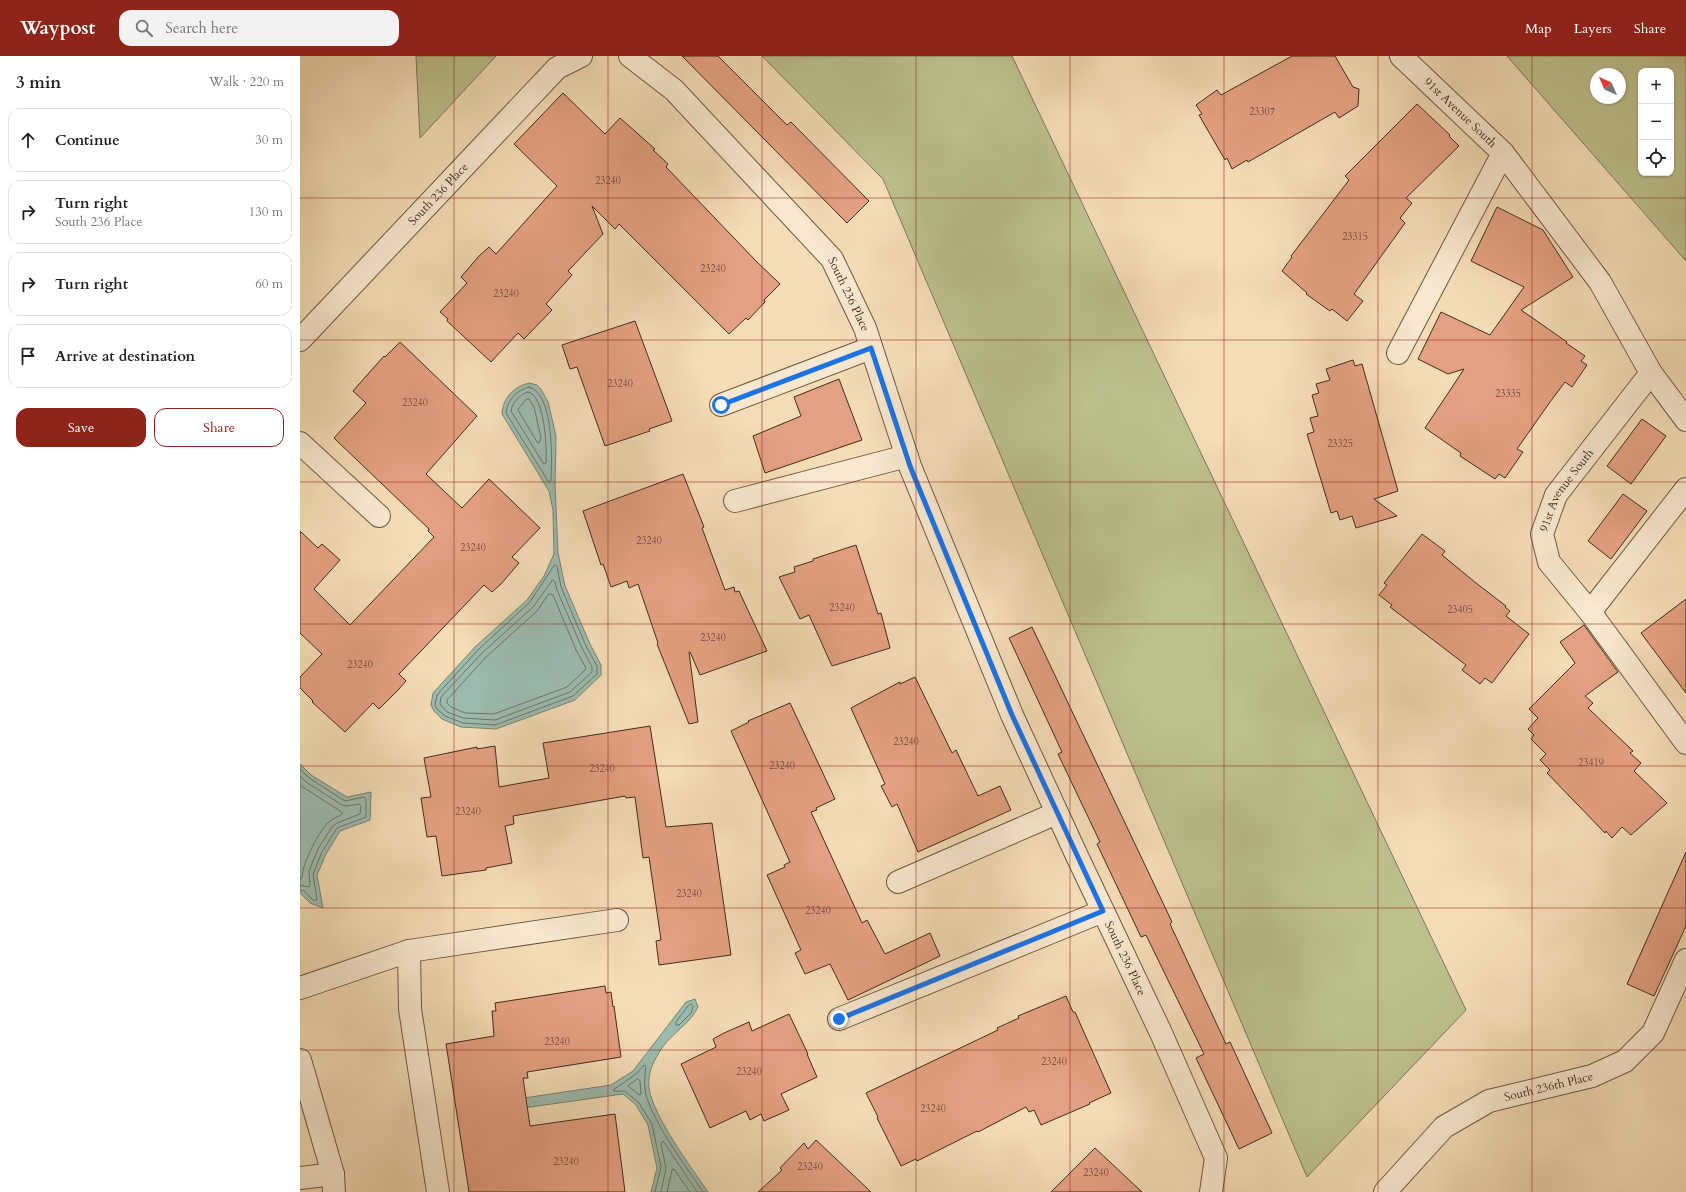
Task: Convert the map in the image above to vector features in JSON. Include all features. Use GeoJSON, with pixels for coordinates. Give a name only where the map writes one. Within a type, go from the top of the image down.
{"type":"FeatureCollection","features":[{"type":"Feature","properties":{"kind":"street","name":"South 236 Place"},"geometry":{"type":"LineString","coordinates":[[300,340],[557,68],[582,56]]}},
{"type":"Feature","properties":{"kind":"street","name":"South 236 Place"},"geometry":{"type":"LineString","coordinates":[[630,56],[674,90],[832,259],[865,328],[907,456],[1012,715],[1161,1033],[1216,1158],[1212,1192]]}},
{"type":"Feature","properties":{"kind":"street","name":"91st Avenue South"},"geometry":{"type":"LineString","coordinates":[[1401,56],[1503,153],[1600,282],[1651,373],[1686,420]]}},
{"type":"Feature","properties":{"kind":"street","name":"91st Avenue South"},"geometry":{"type":"LineString","coordinates":[[1398,352],[1503,153]]}},
{"type":"Feature","properties":{"kind":"street"},"geometry":{"type":"LineString","coordinates":[[721,405],[871,348]]}},
{"type":"Feature","properties":{"kind":"street","name":"91st Avenue South"},"geometry":{"type":"LineString","coordinates":[[1651,373],[1556,495],[1542,534],[1550,562],[1590,612],[1686,743]]}},
{"type":"Feature","properties":{"kind":"street"},"geometry":{"type":"LineString","coordinates":[[300,443],[379,516]]}},
{"type":"Feature","properties":{"kind":"street"},"geometry":{"type":"LineString","coordinates":[[735,501],[907,456]]}},
{"type":"Feature","properties":{"kind":"street"},"geometry":{"type":"LineString","coordinates":[[1590,612],[1686,488]]}},
{"type":"Feature","properties":{"kind":"street"},"geometry":{"type":"LineString","coordinates":[[898,882],[1057,813]]}},
{"type":"Feature","properties":{"kind":"street"},"geometry":{"type":"LineString","coordinates":[[839,1019],[1103,911]]}},
{"type":"Feature","properties":{"kind":"street"},"geometry":{"type":"LineString","coordinates":[[300,988],[410,951],[617,920]]}},
{"type":"Feature","properties":{"kind":"street"},"geometry":{"type":"LineString","coordinates":[[410,951],[410,1009],[438,1192]]}},
{"type":"Feature","properties":{"kind":"street","name":"South 236th Place"},"geometry":{"type":"LineString","coordinates":[[1385,1192],[1444,1126],[1490,1102],[1592,1076],[1625,1061],[1653,1033],[1686,960]]}},
{"type":"Feature","properties":{"kind":"street"},"geometry":{"type":"LineString","coordinates":[[300,1060],[334,1183],[300,1178]]}},
{"type":"Feature","properties":{"kind":"green space"},"geometry":{"type":"Polygon","coordinates":[[[416,56],[496,56],[420,138],[416,56]]]}},
{"type":"Feature","properties":{"kind":"green space"},"geometry":{"type":"Polygon","coordinates":[[[762,56],[1012,56],[1466,1010],[1307,1177],[883,179],[762,56]]]}},
{"type":"Feature","properties":{"kind":"green space"},"geometry":{"type":"Polygon","coordinates":[[[1507,56],[1686,56],[1686,261],[1507,56]]]}},
{"type":"Feature","properties":{"kind":"water"},"geometry":{"type":"Polygon","coordinates":[[[529,383],[537,385],[541,389],[548,402],[556,436],[555,485],[558,553],[565,586],[590,644],[601,665],[601,675],[575,700],[496,729],[461,727],[442,719],[434,711],[431,705],[433,693],[475,647],[527,600],[544,576],[554,554],[553,510],[549,491],[502,414],[504,403],[510,394],[518,387],[529,383]]]}},
{"type":"Feature","properties":{"kind":"water"},"geometry":{"type":"Polygon","coordinates":[[[300,764],[311,775],[347,797],[371,792],[370,820],[340,831],[326,854],[317,875],[323,908],[310,903],[300,893],[300,764]]]}},
{"type":"Feature","properties":{"kind":"water"},"geometry":{"type":"Polygon","coordinates":[[[695,999],[698,1007],[695,1013],[666,1043],[654,1062],[649,1077],[649,1088],[652,1099],[665,1127],[708,1192],[651,1192],[657,1168],[648,1125],[636,1105],[623,1094],[516,1109],[524,1098],[611,1085],[633,1071],[686,1002],[695,999]]]}},
{"type":"Feature","properties":{"kind":"building"},"geometry":{"type":"Polygon","coordinates":[[[682,56],[718,56],[787,125],[791,122],[869,201],[847,223],[682,56]]]}},
{"type":"Feature","properties":{"kind":"building"},"geometry":{"type":"Polygon","coordinates":[[[1292,56],[1335,56],[1353,87],[1359,89],[1358,106],[1339,118],[1335,112],[1248,162],[1247,160],[1232,169],[1227,158],[1225,160],[1199,115],[1202,114],[1196,105],[1217,90],[1221,95],[1292,56]]]}},
{"type":"Feature","properties":{"kind":"building"},"geometry":{"type":"Polygon","coordinates":[[[563,93],[605,134],[620,118],[655,149],[653,150],[668,164],[666,167],[780,284],[764,300],[765,302],[748,320],[746,318],[729,334],[619,224],[615,229],[592,206],[603,234],[568,271],[572,275],[546,304],[552,310],[524,339],[518,333],[491,362],[447,321],[448,319],[440,312],[467,283],[461,277],[489,247],[496,254],[557,186],[514,144],[563,93]]]}},
{"type":"Feature","properties":{"kind":"building"},"geometry":{"type":"Polygon","coordinates":[[[1417,104],[1450,135],[1449,136],[1459,146],[1406,198],[1412,203],[1400,218],[1405,223],[1354,294],[1363,301],[1347,321],[1332,309],[1330,311],[1306,294],[1307,293],[1282,271],[1292,257],[1291,256],[1349,180],[1345,176],[1417,104]]]}},
{"type":"Feature","properties":{"kind":"building"},"geometry":{"type":"Polygon","coordinates":[[[1497,207],[1543,230],[1573,277],[1521,310],[1585,356],[1581,361],[1587,365],[1572,387],[1565,382],[1550,402],[1517,449],[1523,452],[1505,478],[1499,474],[1495,479],[1460,456],[1461,453],[1425,428],[1464,369],[1448,374],[1418,359],[1441,312],[1490,335],[1524,287],[1471,261],[1497,207]]]}},
{"type":"Feature","properties":{"kind":"building"},"geometry":{"type":"Polygon","coordinates":[[[635,321],[672,421],[649,429],[650,431],[605,446],[577,367],[570,369],[562,345],[635,321]]]}},
{"type":"Feature","properties":{"kind":"building"},"geometry":{"type":"Polygon","coordinates":[[[400,342],[477,416],[426,474],[462,508],[489,479],[540,528],[512,557],[519,563],[501,584],[492,592],[484,585],[399,674],[406,681],[398,690],[379,709],[373,703],[345,732],[312,702],[313,701],[300,688],[300,677],[322,654],[300,633],[300,531],[318,548],[322,544],[340,560],[314,589],[350,625],[434,537],[428,531],[429,529],[334,438],[366,403],[353,391],[384,356],[385,357],[400,342]]]}},
{"type":"Feature","properties":{"kind":"building"},"geometry":{"type":"Polygon","coordinates":[[[1353,360],[1355,366],[1362,364],[1398,491],[1374,499],[1397,516],[1356,528],[1352,516],[1340,520],[1337,511],[1331,513],[1307,434],[1314,432],[1310,418],[1318,416],[1312,395],[1319,393],[1316,384],[1330,380],[1326,369],[1353,360]]]}},
{"type":"Feature","properties":{"kind":"building"},"geometry":{"type":"Polygon","coordinates":[[[839,379],[862,440],[765,473],[753,436],[801,416],[794,397],[839,379]]]}},
{"type":"Feature","properties":{"kind":"building"},"geometry":{"type":"Polygon","coordinates":[[[1642,419],[1666,436],[1631,484],[1607,466],[1642,419]]]}},
{"type":"Feature","properties":{"kind":"building"},"geometry":{"type":"Polygon","coordinates":[[[683,474],[704,527],[702,528],[725,590],[734,587],[735,592],[739,591],[767,651],[700,675],[689,652],[698,722],[689,724],[657,644],[658,643],[638,584],[629,588],[627,581],[611,587],[603,564],[601,565],[583,511],[683,474]]]}},
{"type":"Feature","properties":{"kind":"building"},"geometry":{"type":"Polygon","coordinates":[[[1623,494],[1647,511],[1611,559],[1588,541],[1623,494]]]}},
{"type":"Feature","properties":{"kind":"building"},"geometry":{"type":"Polygon","coordinates":[[[1422,534],[1445,551],[1442,555],[1506,606],[1505,607],[1510,611],[1506,616],[1529,634],[1492,683],[1485,678],[1480,684],[1462,670],[1466,665],[1390,607],[1392,605],[1379,595],[1387,585],[1384,583],[1422,534]]]}},
{"type":"Feature","properties":{"kind":"building"},"geometry":{"type":"Polygon","coordinates":[[[856,545],[878,614],[881,613],[890,648],[832,666],[809,615],[800,619],[779,577],[795,572],[794,567],[813,561],[813,559],[856,545]]]}},
{"type":"Feature","properties":{"kind":"building"},"geometry":{"type":"Polygon","coordinates":[[[1686,599],[1686,693],[1641,633],[1686,599]]]}},
{"type":"Feature","properties":{"kind":"building"},"geometry":{"type":"Polygon","coordinates":[[[1584,625],[1618,672],[1585,696],[1593,703],[1588,708],[1633,751],[1630,753],[1641,763],[1634,771],[1667,803],[1631,835],[1622,827],[1612,838],[1606,831],[1605,833],[1547,773],[1550,770],[1540,760],[1546,754],[1531,739],[1534,735],[1528,729],[1538,718],[1529,709],[1575,663],[1560,642],[1584,625]]]}},
{"type":"Feature","properties":{"kind":"building"},"geometry":{"type":"Polygon","coordinates":[[[1032,627],[1172,922],[1170,924],[1226,1044],[1230,1042],[1272,1133],[1239,1149],[1196,1058],[1204,1054],[1146,935],[1141,937],[1097,844],[1100,842],[1058,754],[1062,752],[1009,638],[1032,627]]]}},
{"type":"Feature","properties":{"kind":"building"},"geometry":{"type":"Polygon","coordinates":[[[915,677],[952,753],[956,750],[978,796],[1000,786],[1011,810],[918,852],[897,804],[892,807],[881,786],[885,784],[851,708],[900,682],[900,684],[915,677]]]}},
{"type":"Feature","properties":{"kind":"building"},"geometry":{"type":"Polygon","coordinates":[[[790,703],[835,799],[811,812],[862,923],[867,920],[885,954],[930,933],[940,956],[848,1000],[830,964],[805,974],[795,953],[801,950],[767,875],[785,867],[784,865],[790,862],[731,731],[749,722],[748,721],[790,703]]]}},
{"type":"Feature","properties":{"kind":"building"},"geometry":{"type":"Polygon","coordinates":[[[650,726],[666,827],[712,823],[731,955],[659,965],[656,941],[661,940],[649,857],[643,858],[635,797],[626,798],[625,796],[513,816],[514,824],[505,826],[512,863],[486,868],[486,870],[442,876],[436,836],[427,837],[421,798],[431,797],[424,758],[477,747],[477,749],[495,746],[499,787],[549,778],[543,743],[650,726]]]}},
{"type":"Feature","properties":{"kind":"building"},"geometry":{"type":"Polygon","coordinates":[[[1686,852],[1686,926],[1654,996],[1627,984],[1686,852]]]}},
{"type":"Feature","properties":{"kind":"building"},"geometry":{"type":"Polygon","coordinates":[[[605,986],[606,993],[611,992],[621,1057],[527,1072],[528,1078],[523,1078],[530,1126],[615,1114],[625,1192],[469,1192],[446,1044],[494,1036],[492,1011],[496,1011],[495,1003],[605,986]]]}},
{"type":"Feature","properties":{"kind":"building"},"geometry":{"type":"Polygon","coordinates":[[[1066,996],[1073,1012],[1075,1012],[1111,1093],[1089,1103],[1090,1104],[1041,1125],[1034,1110],[1029,1112],[1026,1107],[917,1161],[916,1159],[901,1166],[866,1093],[998,1030],[997,1028],[1019,1018],[1018,1016],[1066,996]]]}},
{"type":"Feature","properties":{"kind":"building"},"geometry":{"type":"Polygon","coordinates":[[[789,1014],[817,1077],[781,1094],[789,1110],[764,1121],[761,1114],[750,1120],[746,1111],[710,1128],[681,1064],[716,1047],[713,1039],[724,1033],[749,1022],[752,1031],[789,1014]]]}},
{"type":"Feature","properties":{"kind":"building"},"geometry":{"type":"Polygon","coordinates":[[[816,1140],[871,1192],[758,1192],[782,1170],[780,1168],[804,1143],[808,1149],[816,1140]]]}},
{"type":"Feature","properties":{"kind":"building"},"geometry":{"type":"Polygon","coordinates":[[[1095,1148],[1142,1192],[1051,1192],[1095,1148]]]}},
{"type":"Feature","properties":{"kind":"route"},"geometry":{"type":"LineString","coordinates":[[721,405],[871,348],[910,466],[1012,715],[1103,911],[839,1019]]}}]}
